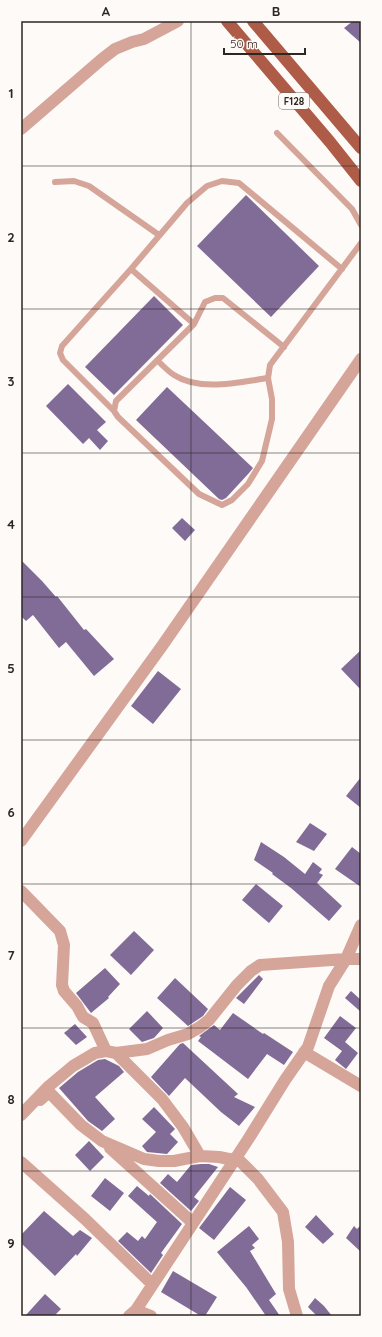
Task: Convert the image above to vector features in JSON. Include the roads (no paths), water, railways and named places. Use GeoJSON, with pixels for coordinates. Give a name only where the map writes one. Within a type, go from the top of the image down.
{"type":"FeatureCollection","features":[{"type":"Feature","properties":{"kind":"main road","name":"F128"},"geometry":{"type":"LineString","coordinates":[[227,21],[330,142],[361,181]]}},
{"type":"Feature","properties":{"kind":"main road","name":"F128"},"geometry":{"type":"LineString","coordinates":[[253,21],[361,148]]}},
{"type":"Feature","properties":{"kind":"street"},"geometry":{"type":"LineString","coordinates":[[21,129],[102,59],[116,49],[126,44],[144,39],[178,21]]}},
{"type":"Feature","properties":{"kind":"street"},"geometry":{"type":"LineString","coordinates":[[21,841],[162,646],[361,359]]}},
{"type":"Feature","properties":{"kind":"street"},"geometry":{"type":"LineString","coordinates":[[21,891],[60,931],[64,945],[62,985],[64,991],[77,1006],[83,1017],[93,1023],[111,1052],[162,1099],[183,1127],[200,1156]]}},
{"type":"Feature","properties":{"kind":"street"},"geometry":{"type":"LineString","coordinates":[[150,1316],[132,1313],[193,1223],[285,1080],[308,1047],[329,986],[346,959],[361,925]]}},
{"type":"Feature","properties":{"kind":"street"},"geometry":{"type":"LineString","coordinates":[[21,1116],[48,1086],[73,1066],[95,1053],[147,1049],[168,1040],[188,1034],[200,1027],[209,1020],[237,985],[251,971],[260,966],[291,962],[361,959]]}},
{"type":"Feature","properties":{"kind":"street"},"geometry":{"type":"LineString","coordinates":[[304,1052],[361,1086]]}},
{"type":"Feature","properties":{"kind":"street"},"geometry":{"type":"LineString","coordinates":[[48,1086],[102,1141],[193,1223]]}},
{"type":"Feature","properties":{"kind":"street"},"geometry":{"type":"LineString","coordinates":[[21,1116],[49,1092],[81,1125],[102,1141],[144,1158],[159,1161],[200,1156],[235,1158],[258,1179],[283,1212],[288,1242],[289,1289],[297,1316]]}},
{"type":"Feature","properties":{"kind":"street"},"geometry":{"type":"LineString","coordinates":[[21,1162],[86,1219],[152,1284]]}},
{"type":"Feature","properties":{"kind":"lane"},"geometry":{"type":"LineString","coordinates":[[277,133],[352,209],[361,225]]}},
{"type":"Feature","properties":{"kind":"lane"},"geometry":{"type":"LineString","coordinates":[[56,182],[74,181],[89,186],[159,235]]}},
{"type":"Feature","properties":{"kind":"lane"},"geometry":{"type":"LineString","coordinates":[[342,269],[239,183],[222,181],[207,186],[186,203],[131,269],[70,336],[62,346],[60,353],[64,360],[114,411],[118,417],[199,494],[222,505],[232,500],[248,484],[262,461],[272,419],[272,399],[268,378],[270,365],[284,347],[342,269],[361,243]]}},
{"type":"Feature","properties":{"kind":"lane"},"geometry":{"type":"LineString","coordinates":[[131,269],[194,324]]}},
{"type":"Feature","properties":{"kind":"lane"},"geometry":{"type":"LineString","coordinates":[[114,411],[116,401],[194,324],[205,302],[215,298],[223,298],[284,347]]}},
{"type":"Feature","properties":{"kind":"lane"},"geometry":{"type":"LineString","coordinates":[[158,361],[175,376],[194,383],[220,385],[268,378]]}}]}
